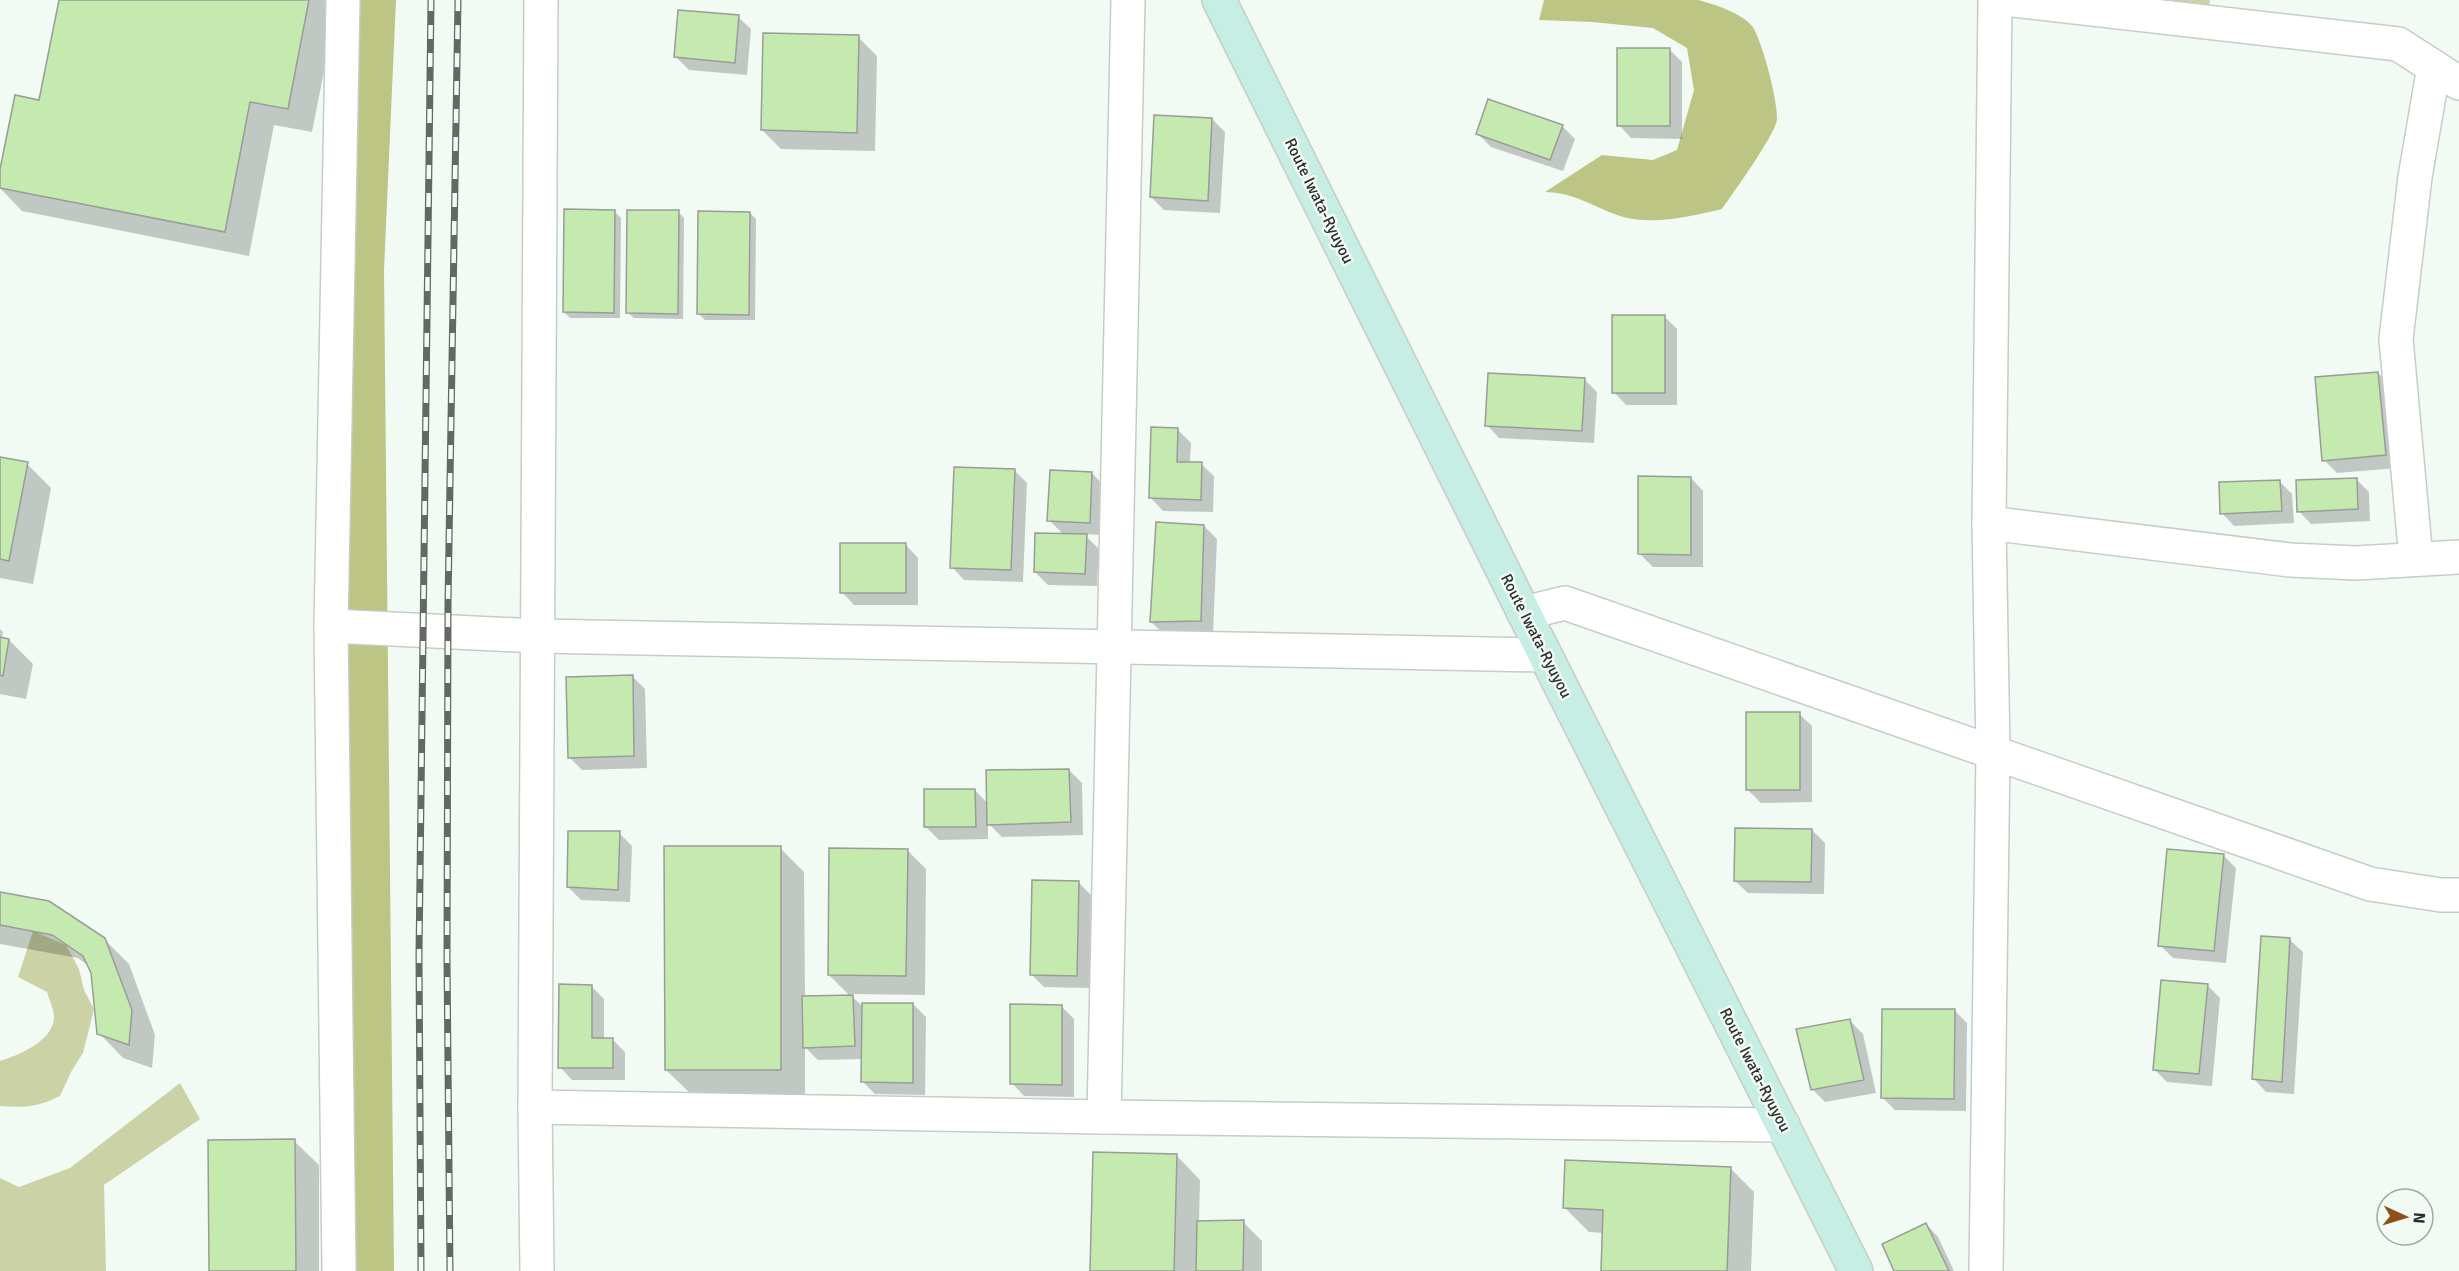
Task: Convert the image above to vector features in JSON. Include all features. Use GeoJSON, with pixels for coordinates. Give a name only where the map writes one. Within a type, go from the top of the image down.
{"type":"FeatureCollection","features":[{"type":"Feature","properties":{"kind":"main road","name":"Route Iwata-Ryuyou"},"geometry":{"type":"LineString","coordinates":[[1219,0],[1545,656],[1856,1271]]}},
{"type":"Feature","properties":{"kind":"street"},"geometry":{"type":"LineString","coordinates":[[339,1271],[331,626],[343,0]]}},
{"type":"Feature","properties":{"kind":"street"},"geometry":{"type":"LineString","coordinates":[[537,1271],[535,1107],[541,0]]}},
{"type":"Feature","properties":{"kind":"street"},"geometry":{"type":"LineString","coordinates":[[1104,1117],[1128,0]]}},
{"type":"Feature","properties":{"kind":"street"},"geometry":{"type":"LineString","coordinates":[[1986,1271],[1993,752],[1989,523],[1995,0]]}},
{"type":"Feature","properties":{"kind":"street"},"geometry":{"type":"LineString","coordinates":[[2014,0],[2398,44],[2447,75],[2415,177],[2396,339],[2416,559]]}},
{"type":"Feature","properties":{"kind":"street"},"geometry":{"type":"LineString","coordinates":[[1989,523],[2290,560],[2356,563],[2459,557]]}},
{"type":"Feature","properties":{"kind":"street"},"geometry":{"type":"LineString","coordinates":[[1524,613],[1565,603],[2370,884],[2441,895],[2459,895]]}},
{"type":"Feature","properties":{"kind":"street"},"geometry":{"type":"LineString","coordinates":[[331,626],[537,636],[1545,656]]}},
{"type":"Feature","properties":{"kind":"street"},"geometry":{"type":"LineString","coordinates":[[535,1107],[1783,1125]]}},
{"type":"Feature","properties":{"kind":"green space"},"geometry":{"type":"Polygon","coordinates":[[[346,0],[396,0],[384,270],[394,1271],[340,1271],[346,0]]]}},
{"type":"Feature","properties":{"kind":"green space"},"geometry":{"type":"Polygon","coordinates":[[[1544,0],[1698,0],[1734,13],[1752,26],[1769,71],[1777,119],[1770,137],[1722,209],[1671,219],[1632,219],[1565,194],[1545,192],[1602,155],[1653,160],[1677,150],[1694,90],[1687,48],[1653,28],[1539,20],[1544,0]]]}},
{"type":"Feature","properties":{"kind":"green space"},"geometry":{"type":"Polygon","coordinates":[[[2157,0],[2210,0],[2209,5],[2157,0]]]}},
{"type":"Feature","properties":{"kind":"green space"},"geometry":{"type":"Polygon","coordinates":[[[33,931],[66,945],[79,969],[84,990],[94,1009],[83,1053],[60,1096],[31,1106],[0,1106],[0,1061],[25,1051],[41,1041],[52,1027],[54,1019],[47,992],[18,977],[33,931]]]}},
{"type":"Feature","properties":{"kind":"green space"},"geometry":{"type":"Polygon","coordinates":[[[180,1083],[200,1119],[104,1185],[106,1271],[0,1271],[0,1178],[19,1187],[70,1168],[180,1083]]]}},
{"type":"Feature","properties":{"kind":"building"},"geometry":{"type":"Polygon","coordinates":[[[59,0],[309,0],[288,109],[250,102],[225,232],[0,188],[0,169],[15,95],[39,100],[59,0]]]}},
{"type":"Feature","properties":{"kind":"building"},"geometry":{"type":"Polygon","coordinates":[[[678,10],[739,15],[735,63],[674,57],[678,10]]]}},
{"type":"Feature","properties":{"kind":"building"},"geometry":{"type":"Polygon","coordinates":[[[763,33],[859,35],[857,133],[761,130],[763,33]]]}},
{"type":"Feature","properties":{"kind":"building"},"geometry":{"type":"Polygon","coordinates":[[[1617,48],[1670,48],[1670,126],[1617,126],[1617,48]]]}},
{"type":"Feature","properties":{"kind":"building"},"geometry":{"type":"Polygon","coordinates":[[[1488,99],[1563,125],[1550,160],[1476,134],[1488,99]]]}},
{"type":"Feature","properties":{"kind":"building"},"geometry":{"type":"Polygon","coordinates":[[[1154,115],[1212,118],[1208,201],[1150,197],[1154,115]]]}},
{"type":"Feature","properties":{"kind":"building"},"geometry":{"type":"Polygon","coordinates":[[[564,209],[615,210],[614,313],[563,312],[564,209]]]}},
{"type":"Feature","properties":{"kind":"building"},"geometry":{"type":"Polygon","coordinates":[[[627,210],[679,210],[678,314],[626,313],[627,210]]]}},
{"type":"Feature","properties":{"kind":"building"},"geometry":{"type":"Polygon","coordinates":[[[698,211],[750,212],[749,315],[697,314],[698,211]]]}},
{"type":"Feature","properties":{"kind":"building"},"geometry":{"type":"Polygon","coordinates":[[[1612,315],[1665,315],[1665,393],[1612,393],[1612,315]]]}},
{"type":"Feature","properties":{"kind":"building"},"geometry":{"type":"Polygon","coordinates":[[[2378,372],[2386,455],[2322,461],[2315,377],[2378,372]]]}},
{"type":"Feature","properties":{"kind":"building"},"geometry":{"type":"Polygon","coordinates":[[[1488,373],[1585,378],[1582,431],[1485,426],[1488,373]]]}},
{"type":"Feature","properties":{"kind":"building"},"geometry":{"type":"Polygon","coordinates":[[[1151,427],[1178,428],[1177,462],[1202,462],[1201,500],[1149,498],[1151,427]]]}},
{"type":"Feature","properties":{"kind":"building"},"geometry":{"type":"Polygon","coordinates":[[[0,457],[28,462],[9,561],[0,559],[0,457]]]}},
{"type":"Feature","properties":{"kind":"building"},"geometry":{"type":"Polygon","coordinates":[[[954,467],[1015,469],[1011,570],[950,568],[954,467]]]}},
{"type":"Feature","properties":{"kind":"building"},"geometry":{"type":"Polygon","coordinates":[[[1050,470],[1092,472],[1090,523],[1047,521],[1050,470]]]}},
{"type":"Feature","properties":{"kind":"building"},"geometry":{"type":"Polygon","coordinates":[[[1638,476],[1691,477],[1691,555],[1638,554],[1638,476]]]}},
{"type":"Feature","properties":{"kind":"building"},"geometry":{"type":"Polygon","coordinates":[[[2357,478],[2358,509],[2297,512],[2296,480],[2357,478]]]}},
{"type":"Feature","properties":{"kind":"building"},"geometry":{"type":"Polygon","coordinates":[[[2280,480],[2282,511],[2220,514],[2219,482],[2280,480]]]}},
{"type":"Feature","properties":{"kind":"building"},"geometry":{"type":"Polygon","coordinates":[[[1156,522],[1204,525],[1201,621],[1150,622],[1156,522]]]}},
{"type":"Feature","properties":{"kind":"building"},"geometry":{"type":"Polygon","coordinates":[[[1035,533],[1087,534],[1085,574],[1034,572],[1035,533]]]}},
{"type":"Feature","properties":{"kind":"building"},"geometry":{"type":"Polygon","coordinates":[[[840,543],[906,543],[906,593],[840,593],[840,543]]]}},
{"type":"Feature","properties":{"kind":"building"},"geometry":{"type":"Polygon","coordinates":[[[0,637],[9,639],[3,676],[0,675],[0,637]]]}},
{"type":"Feature","properties":{"kind":"building"},"geometry":{"type":"Polygon","coordinates":[[[633,675],[634,756],[568,758],[566,677],[633,675]]]}},
{"type":"Feature","properties":{"kind":"building"},"geometry":{"type":"Polygon","coordinates":[[[1746,712],[1800,712],[1800,790],[1746,790],[1746,712]]]}},
{"type":"Feature","properties":{"kind":"building"},"geometry":{"type":"Polygon","coordinates":[[[1069,769],[1071,822],[987,825],[986,770],[1069,769]]]}},
{"type":"Feature","properties":{"kind":"building"},"geometry":{"type":"Polygon","coordinates":[[[924,789],[975,789],[976,827],[924,827],[924,789]]]}},
{"type":"Feature","properties":{"kind":"building"},"geometry":{"type":"Polygon","coordinates":[[[1735,828],[1812,829],[1811,882],[1734,881],[1735,828]]]}},
{"type":"Feature","properties":{"kind":"building"},"geometry":{"type":"Polygon","coordinates":[[[568,831],[620,831],[618,890],[567,887],[568,831]]]}},
{"type":"Feature","properties":{"kind":"building"},"geometry":{"type":"Polygon","coordinates":[[[664,846],[781,846],[781,1070],[665,1070],[664,846]]]}},
{"type":"Feature","properties":{"kind":"building"},"geometry":{"type":"Polygon","coordinates":[[[829,848],[908,849],[906,976],[828,975],[829,848]]]}},
{"type":"Feature","properties":{"kind":"building"},"geometry":{"type":"Polygon","coordinates":[[[2167,849],[2224,854],[2214,951],[2158,946],[2167,849]]]}},
{"type":"Feature","properties":{"kind":"building"},"geometry":{"type":"Polygon","coordinates":[[[1032,880],[1079,881],[1077,976],[1030,975],[1032,880]]]}},
{"type":"Feature","properties":{"kind":"building"},"geometry":{"type":"Polygon","coordinates":[[[0,892],[49,901],[105,938],[132,1010],[129,1045],[97,1034],[91,973],[83,956],[52,935],[0,925],[0,892]]]}},
{"type":"Feature","properties":{"kind":"building"},"geometry":{"type":"Polygon","coordinates":[[[2261,936],[2290,938],[2282,1082],[2252,1079],[2261,936]]]}},
{"type":"Feature","properties":{"kind":"building"},"geometry":{"type":"Polygon","coordinates":[[[2161,980],[2208,984],[2199,1074],[2153,1070],[2161,980]]]}},
{"type":"Feature","properties":{"kind":"building"},"geometry":{"type":"Polygon","coordinates":[[[559,984],[592,985],[592,1038],[613,1038],[613,1068],[558,1068],[559,984]]]}},
{"type":"Feature","properties":{"kind":"building"},"geometry":{"type":"Polygon","coordinates":[[[853,995],[855,1046],[803,1048],[802,996],[853,995]]]}},
{"type":"Feature","properties":{"kind":"building"},"geometry":{"type":"Polygon","coordinates":[[[862,1003],[913,1003],[913,1083],[861,1082],[862,1003]]]}},
{"type":"Feature","properties":{"kind":"building"},"geometry":{"type":"Polygon","coordinates":[[[1010,1004],[1062,1005],[1062,1085],[1010,1084],[1010,1004]]]}},
{"type":"Feature","properties":{"kind":"building"},"geometry":{"type":"Polygon","coordinates":[[[1882,1009],[1955,1009],[1954,1099],[1881,1098],[1882,1009]]]}},
{"type":"Feature","properties":{"kind":"building"},"geometry":{"type":"Polygon","coordinates":[[[1850,1019],[1864,1080],[1811,1090],[1796,1029],[1850,1019]]]}},
{"type":"Feature","properties":{"kind":"building"},"geometry":{"type":"Polygon","coordinates":[[[295,1139],[296,1271],[209,1271],[208,1140],[295,1139]]]}},
{"type":"Feature","properties":{"kind":"building"},"geometry":{"type":"Polygon","coordinates":[[[1093,1152],[1177,1154],[1174,1271],[1090,1271],[1093,1152]]]}},
{"type":"Feature","properties":{"kind":"building"},"geometry":{"type":"Polygon","coordinates":[[[1565,1160],[1731,1167],[1727,1271],[1601,1271],[1603,1210],[1563,1208],[1565,1160]]]}},
{"type":"Feature","properties":{"kind":"building"},"geometry":{"type":"Polygon","coordinates":[[[1244,1220],[1243,1271],[1196,1271],[1197,1221],[1244,1220]]]}},
{"type":"Feature","properties":{"kind":"building"},"geometry":{"type":"Polygon","coordinates":[[[1926,1223],[1949,1271],[1894,1271],[1882,1244],[1926,1223]]]}},
{"type":"Feature","properties":{"kind":"railway"},"geometry":{"type":"LineString","coordinates":[[421,1271],[419,955],[431,0]]}},
{"type":"Feature","properties":{"kind":"railway"},"geometry":{"type":"LineString","coordinates":[[450,1271],[447,960],[448,603],[458,0]]}}]}
